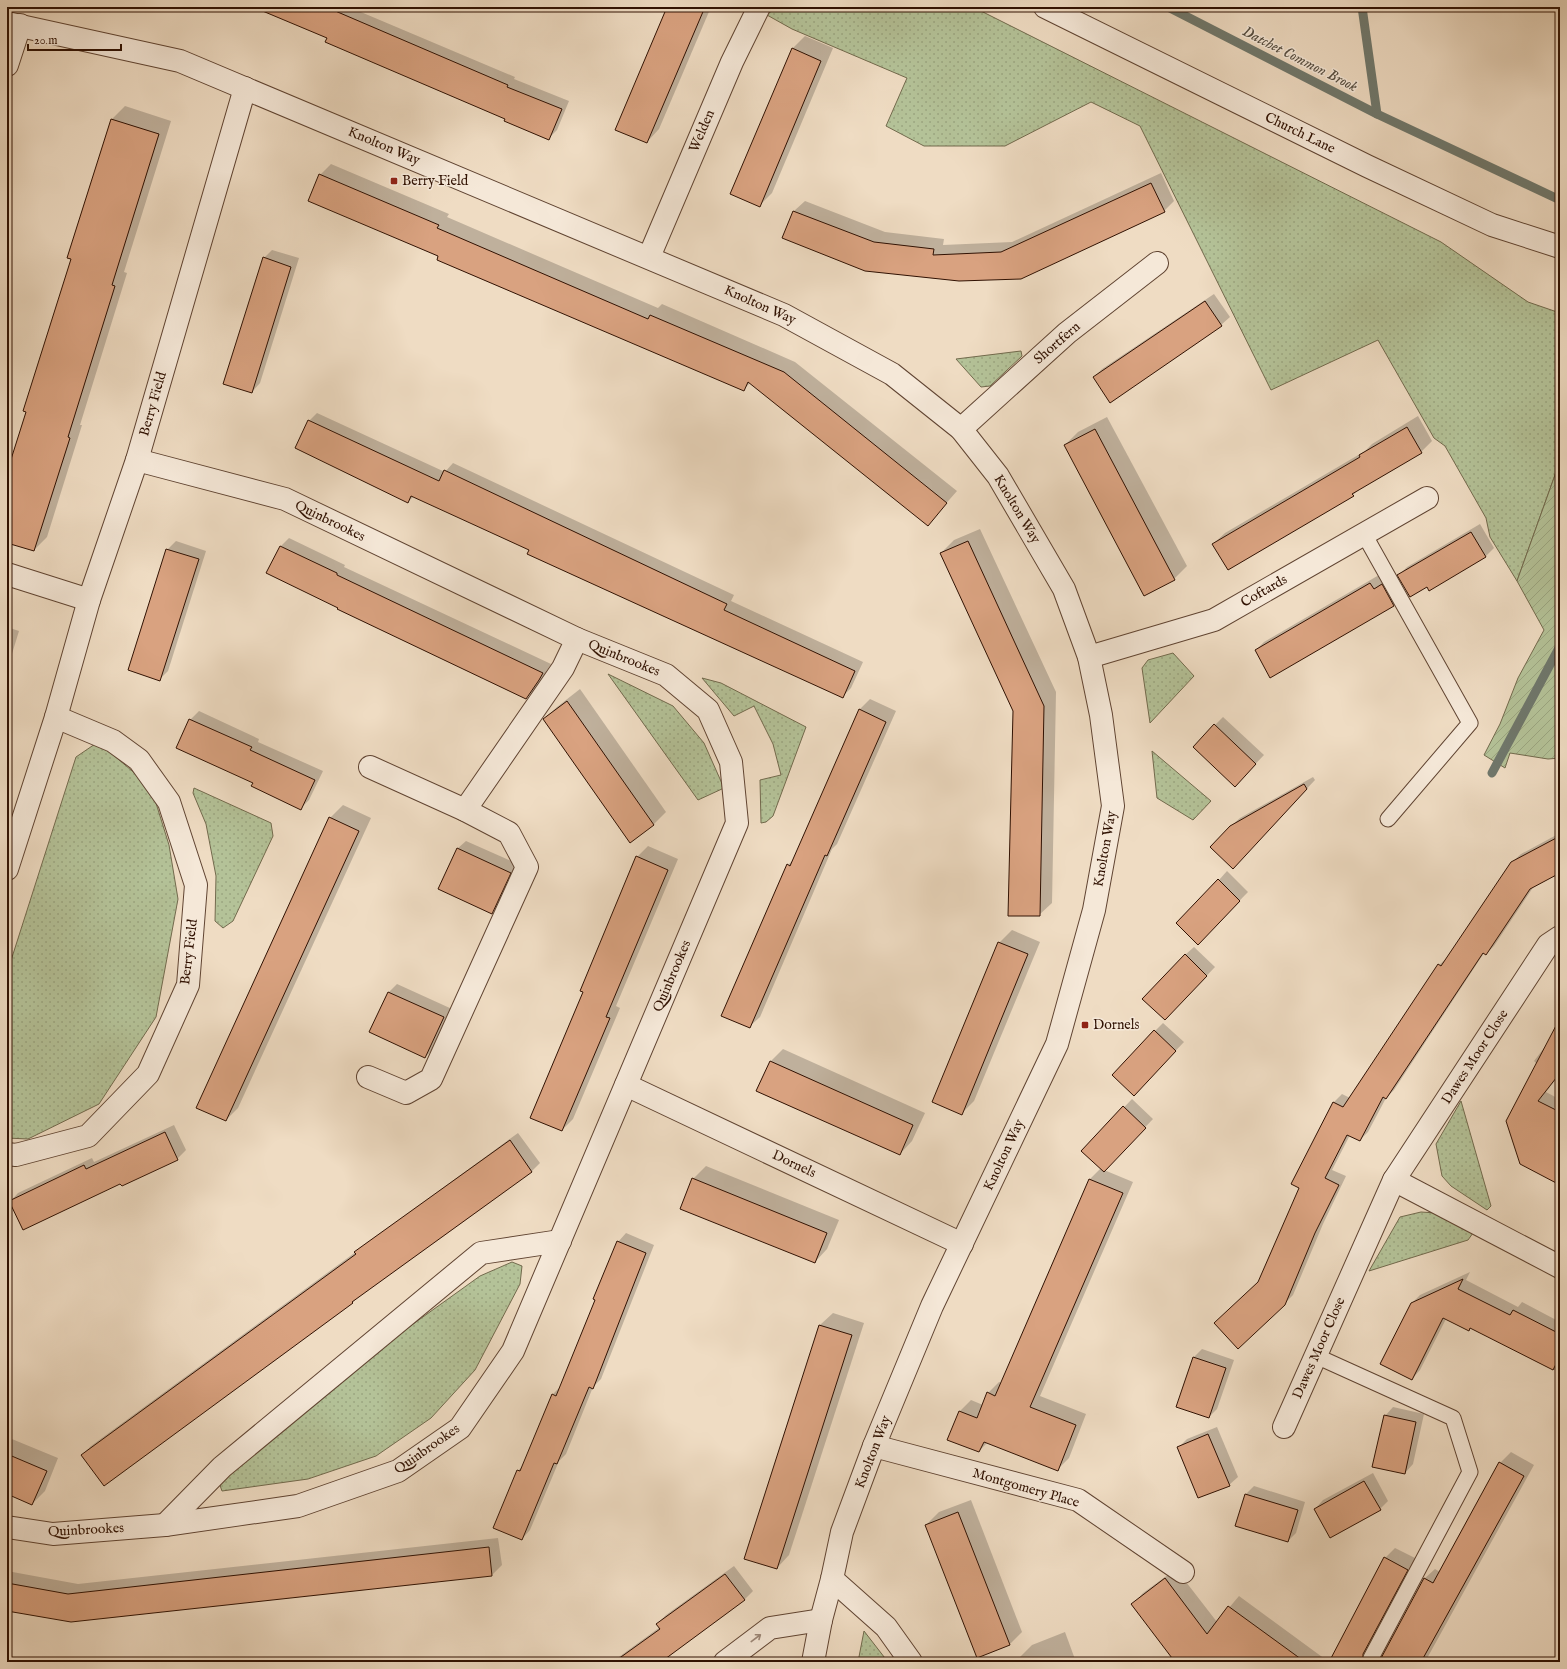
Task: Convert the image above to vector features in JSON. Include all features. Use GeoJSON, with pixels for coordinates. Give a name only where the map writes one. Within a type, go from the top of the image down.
{"type":"FeatureCollection","features":[{"type":"Feature","properties":{"kind":"street","name":"Welden"},"geometry":{"type":"LineString","coordinates":[[649,257],[732,62],[759,7]]}},
{"type":"Feature","properties":{"kind":"street","name":"Church Lane"},"geometry":{"type":"LineString","coordinates":[[1045,7],[1367,166],[1492,225],[1560,247]]}},
{"type":"Feature","properties":{"kind":"street","name":"Knolton Way"},"geometry":{"type":"LineString","coordinates":[[13,24],[180,61],[784,315],[892,374],[961,429],[998,476],[1064,589],[1089,657],[1101,715],[1113,806],[1094,910],[1057,1044],[932,1306],[874,1446],[842,1532],[821,1620],[813,1662]]}},
{"type":"Feature","properties":{"kind":"street"},"geometry":{"type":"LineString","coordinates":[[7,65],[13,24]]}},
{"type":"Feature","properties":{"kind":"street","name":"Berry Field"},"geometry":{"type":"LineString","coordinates":[[7,869],[56,717],[89,600],[137,460],[245,88]]}},
{"type":"Feature","properties":{"kind":"street","name":"Shortfern"},"geometry":{"type":"LineString","coordinates":[[961,429],[1067,332],[1157,263]]}},
{"type":"Feature","properties":{"kind":"street","name":"Quinbrookes"},"geometry":{"type":"LineString","coordinates":[[7,1527],[53,1534],[165,1525],[298,1506],[398,1472],[460,1428],[513,1351],[737,823],[731,762],[708,710],[666,675],[577,639],[285,499],[137,460]]}},
{"type":"Feature","properties":{"kind":"street","name":"Coftards"},"geometry":{"type":"LineString","coordinates":[[1089,657],[1214,620],[1427,498]]}},
{"type":"Feature","properties":{"kind":"street"},"geometry":{"type":"LineString","coordinates":[[7,574],[89,600]]}},
{"type":"Feature","properties":{"kind":"street"},"geometry":{"type":"LineString","coordinates":[[465,810],[563,668],[577,639]]}},
{"type":"Feature","properties":{"kind":"street","name":"Berry Field"},"geometry":{"type":"LineString","coordinates":[[7,1154],[16,1156],[88,1136],[148,1074],[188,985],[196,884],[169,802],[139,760],[113,741],[56,717]]}},
{"type":"Feature","properties":{"kind":"street"},"geometry":{"type":"LineString","coordinates":[[368,1077],[406,1093],[431,1079],[527,867],[509,833],[465,810],[370,767]]}},
{"type":"Feature","properties":{"kind":"street","name":"Dawes Moor Close"},"geometry":{"type":"LineString","coordinates":[[1284,1427],[1394,1180],[1548,945],[1560,937]]}},
{"type":"Feature","properties":{"kind":"street","name":"Dornels"},"geometry":{"type":"LineString","coordinates":[[626,1084],[962,1244]]}},
{"type":"Feature","properties":{"kind":"street"},"geometry":{"type":"LineString","coordinates":[[1394,1180],[1560,1267]]}},
{"type":"Feature","properties":{"kind":"street"},"geometry":{"type":"LineString","coordinates":[[165,1525],[222,1467],[481,1253],[560,1241]]}},
{"type":"Feature","properties":{"kind":"street","name":"Montgomery Place"},"geometry":{"type":"LineString","coordinates":[[874,1446],[1078,1500],[1183,1572]]}},
{"type":"Feature","properties":{"kind":"street"},"geometry":{"type":"LineString","coordinates":[[832,1579],[886,1627],[911,1662]]}},
{"type":"Feature","properties":{"kind":"street"},"geometry":{"type":"LineString","coordinates":[[725,1662],[770,1628],[821,1620]]}},
{"type":"Feature","properties":{"kind":"lane"},"geometry":{"type":"LineString","coordinates":[[1364,534],[1470,723],[1388,819]]}},
{"type":"Feature","properties":{"kind":"lane"},"geometry":{"type":"LineString","coordinates":[[1316,1356],[1453,1418],[1470,1472],[1371,1658]]}},
{"type":"Feature","properties":{"kind":"green space"},"geometry":{"type":"Polygon","coordinates":[[[776,7],[973,7],[1441,242],[1528,302],[1560,313],[1560,461],[1517,581],[1490,537],[1486,518],[1445,446],[1434,438],[1378,340],[1271,390],[1140,126],[1091,102],[1005,146],[924,146],[886,126],[907,78],[792,29],[767,15],[776,7]]]}},
{"type":"Feature","properties":{"kind":"green space"},"geometry":{"type":"Polygon","coordinates":[[[1021,351],[1022,356],[990,386],[981,387],[956,359],[1021,351]]]}},
{"type":"Feature","properties":{"kind":"green space"},"geometry":{"type":"Polygon","coordinates":[[[1560,461],[1560,758],[1548,759],[1510,753],[1505,768],[1484,755],[1500,724],[1518,678],[1544,630],[1517,581],[1560,461]]]}},
{"type":"Feature","properties":{"kind":"green space"},"geometry":{"type":"Polygon","coordinates":[[[1173,653],[1194,676],[1150,723],[1142,668],[1148,660],[1173,653]]]}},
{"type":"Feature","properties":{"kind":"green space"},"geometry":{"type":"Polygon","coordinates":[[[608,674],[673,706],[704,743],[724,788],[698,800],[608,674]]]}},
{"type":"Feature","properties":{"kind":"green space"},"geometry":{"type":"Polygon","coordinates":[[[702,678],[721,683],[806,727],[773,816],[766,822],[761,823],[760,780],[781,775],[773,744],[754,706],[734,716],[702,678]]]}},
{"type":"Feature","properties":{"kind":"green space"},"geometry":{"type":"Polygon","coordinates":[[[98,742],[151,787],[169,845],[178,899],[156,1017],[99,1104],[28,1139],[7,1138],[7,973],[76,757],[98,742]]]}},
{"type":"Feature","properties":{"kind":"green space"},"geometry":{"type":"Polygon","coordinates":[[[1152,751],[1211,801],[1193,820],[1157,798],[1152,751]]]}},
{"type":"Feature","properties":{"kind":"green space"},"geometry":{"type":"Polygon","coordinates":[[[194,788],[271,823],[273,836],[233,921],[223,928],[215,921],[216,876],[206,824],[193,793],[194,788]]]}},
{"type":"Feature","properties":{"kind":"green space"},"geometry":{"type":"Polygon","coordinates":[[[1461,1101],[1491,1206],[1487,1210],[1451,1186],[1442,1176],[1436,1144],[1461,1101]]]}},
{"type":"Feature","properties":{"kind":"green space"},"geometry":{"type":"Polygon","coordinates":[[[1421,1212],[1436,1213],[1473,1233],[1468,1240],[1369,1271],[1400,1217],[1421,1212]]]}},
{"type":"Feature","properties":{"kind":"green space"},"geometry":{"type":"Polygon","coordinates":[[[512,1262],[522,1266],[520,1284],[475,1370],[431,1418],[376,1456],[308,1479],[222,1491],[217,1477],[225,1459],[480,1276],[512,1262]]]}},
{"type":"Feature","properties":{"kind":"green space"},"geometry":{"type":"Polygon","coordinates":[[[864,1631],[888,1662],[858,1662],[864,1631]]]}},
{"type":"Feature","properties":{"kind":"building"},"geometry":{"type":"Polygon","coordinates":[[[253,7],[326,7],[508,85],[507,87],[562,109],[549,140],[504,121],[505,119],[325,42],[327,38],[253,7]]]}},
{"type":"Feature","properties":{"kind":"building"},"geometry":{"type":"Polygon","coordinates":[[[667,7],[705,7],[647,143],[615,130],[667,7]]]}},
{"type":"Feature","properties":{"kind":"building"},"geometry":{"type":"Polygon","coordinates":[[[792,48],[821,61],[760,207],[730,194],[792,48]]]}},
{"type":"Feature","properties":{"kind":"building"},"geometry":{"type":"Polygon","coordinates":[[[111,119],[159,134],[112,285],[115,286],[68,437],[70,438],[34,551],[7,543],[7,472],[26,412],[23,411],[71,259],[67,258],[111,119]]]}},
{"type":"Feature","properties":{"kind":"building"},"geometry":{"type":"Polygon","coordinates":[[[319,174],[439,225],[437,228],[648,319],[650,315],[784,372],[947,503],[928,526],[748,382],[744,391],[437,260],[438,256],[308,201],[319,174]]]}},
{"type":"Feature","properties":{"kind":"building"},"geometry":{"type":"Polygon","coordinates":[[[1151,183],[1165,212],[1021,279],[959,281],[865,271],[782,238],[793,211],[874,242],[934,249],[933,255],[1001,252],[1151,183]]]}},
{"type":"Feature","properties":{"kind":"building"},"geometry":{"type":"Polygon","coordinates":[[[263,257],[291,267],[252,393],[223,384],[263,257]]]}},
{"type":"Feature","properties":{"kind":"building"},"geometry":{"type":"Polygon","coordinates":[[[1205,301],[1222,326],[1110,403],[1093,377],[1205,301]]]}},
{"type":"Feature","properties":{"kind":"building"},"geometry":{"type":"Polygon","coordinates":[[[308,420],[439,481],[444,470],[727,604],[724,610],[855,671],[843,698],[527,554],[529,550],[411,496],[408,503],[295,448],[308,420]]]}},
{"type":"Feature","properties":{"kind":"building"},"geometry":{"type":"Polygon","coordinates":[[[1407,427],[1422,453],[1352,494],[1354,496],[1228,570],[1212,544],[1360,457],[1359,455],[1407,427]]]}},
{"type":"Feature","properties":{"kind":"building"},"geometry":{"type":"Polygon","coordinates":[[[1095,429],[1175,580],[1144,596],[1064,445],[1095,429]]]}},
{"type":"Feature","properties":{"kind":"building"},"geometry":{"type":"Polygon","coordinates":[[[1471,532],[1486,557],[1429,591],[1427,587],[1410,597],[1397,575],[1471,532]]]}},
{"type":"Feature","properties":{"kind":"building"},"geometry":{"type":"Polygon","coordinates":[[[968,541],[1044,706],[1040,916],[1008,916],[1013,711],[940,553],[968,541]]]}},
{"type":"Feature","properties":{"kind":"building"},"geometry":{"type":"Polygon","coordinates":[[[280,546],[337,573],[337,575],[543,673],[526,699],[337,609],[338,608],[266,573],[280,546]]]}},
{"type":"Feature","properties":{"kind":"building"},"geometry":{"type":"Polygon","coordinates":[[[166,549],[199,559],[160,681],[128,670],[166,549]]]}},
{"type":"Feature","properties":{"kind":"building"},"geometry":{"type":"Polygon","coordinates":[[[1370,583],[1374,589],[1382,584],[1394,606],[1270,678],[1255,650],[1370,583]]]}},
{"type":"Feature","properties":{"kind":"building"},"geometry":{"type":"Polygon","coordinates":[[[567,701],[654,825],[630,843],[543,719],[567,701]]]}},
{"type":"Feature","properties":{"kind":"building"},"geometry":{"type":"Polygon","coordinates":[[[859,709],[886,722],[827,856],[825,855],[750,1028],[721,1016],[787,864],[790,866],[859,709]]]}},
{"type":"Feature","properties":{"kind":"building"},"geometry":{"type":"Polygon","coordinates":[[[189,719],[252,747],[250,750],[315,780],[301,810],[251,786],[253,783],[176,748],[189,719]]]}},
{"type":"Feature","properties":{"kind":"building"},"geometry":{"type":"Polygon","coordinates":[[[1214,724],[1256,764],[1235,787],[1193,747],[1214,724]]]}},
{"type":"Feature","properties":{"kind":"building"},"geometry":{"type":"Polygon","coordinates":[[[1304,784],[1307,789],[1233,869],[1210,847],[1230,826],[1304,784]]]}},
{"type":"Feature","properties":{"kind":"building"},"geometry":{"type":"Polygon","coordinates":[[[329,817],[359,831],[226,1121],[196,1108],[329,817]]]}},
{"type":"Feature","properties":{"kind":"building"},"geometry":{"type":"Polygon","coordinates":[[[1560,836],[1560,873],[1530,889],[1486,955],[1483,953],[1386,1099],[1383,1097],[1360,1141],[1347,1135],[1325,1178],[1339,1185],[1315,1233],[1285,1305],[1238,1349],[1214,1323],[1258,1282],[1299,1188],[1291,1184],[1333,1102],[1343,1107],[1438,964],[1441,966],[1511,862],[1560,836]]]}},
{"type":"Feature","properties":{"kind":"building"},"geometry":{"type":"Polygon","coordinates":[[[457,848],[511,873],[492,914],[438,889],[457,848]]]}},
{"type":"Feature","properties":{"kind":"building"},"geometry":{"type":"Polygon","coordinates":[[[636,856],[668,870],[606,1017],[610,1018],[562,1131],[530,1118],[583,992],[580,991],[636,856]]]}},
{"type":"Feature","properties":{"kind":"building"},"geometry":{"type":"Polygon","coordinates":[[[1218,879],[1240,901],[1198,945],[1176,923],[1218,879]]]}},
{"type":"Feature","properties":{"kind":"building"},"geometry":{"type":"Polygon","coordinates":[[[998,942],[1028,954],[962,1115],[932,1102],[998,942]]]}},
{"type":"Feature","properties":{"kind":"building"},"geometry":{"type":"Polygon","coordinates":[[[1185,954],[1207,976],[1165,1020],[1142,999],[1185,954]]]}},
{"type":"Feature","properties":{"kind":"building"},"geometry":{"type":"Polygon","coordinates":[[[388,992],[444,1017],[425,1058],[369,1032],[388,992]]]}},
{"type":"Feature","properties":{"kind":"building"},"geometry":{"type":"Polygon","coordinates":[[[1560,1018],[1560,1073],[1538,1101],[1560,1112],[1560,1185],[1520,1164],[1506,1121],[1560,1018]]]}},
{"type":"Feature","properties":{"kind":"building"},"geometry":{"type":"Polygon","coordinates":[[[1154,1030],[1176,1051],[1134,1096],[1112,1075],[1154,1030]]]}},
{"type":"Feature","properties":{"kind":"building"},"geometry":{"type":"Polygon","coordinates":[[[770,1061],[913,1125],[900,1155],[756,1091],[770,1061]]]}},
{"type":"Feature","properties":{"kind":"building"},"geometry":{"type":"Polygon","coordinates":[[[1123,1106],[1146,1128],[1104,1172],[1081,1151],[1123,1106]]]}},
{"type":"Feature","properties":{"kind":"building"},"geometry":{"type":"Polygon","coordinates":[[[165,1132],[178,1160],[122,1186],[120,1184],[23,1230],[9,1201],[84,1165],[86,1169],[165,1132]]]}},
{"type":"Feature","properties":{"kind":"building"},"geometry":{"type":"Polygon","coordinates":[[[510,1140],[532,1172],[352,1302],[353,1303],[104,1486],[81,1455],[356,1254],[354,1252],[510,1140]]]}},
{"type":"Feature","properties":{"kind":"building"},"geometry":{"type":"Polygon","coordinates":[[[692,1178],[827,1233],[815,1263],[680,1209],[692,1178]]]}},
{"type":"Feature","properties":{"kind":"building"},"geometry":{"type":"Polygon","coordinates":[[[1089,1179],[1123,1193],[1030,1407],[1076,1425],[1058,1471],[984,1442],[979,1452],[947,1440],[959,1411],[977,1418],[987,1392],[995,1396],[1089,1179]]]}},
{"type":"Feature","properties":{"kind":"building"},"geometry":{"type":"Polygon","coordinates":[[[617,1241],[646,1253],[593,1389],[589,1387],[557,1464],[554,1463],[522,1540],[493,1528],[517,1470],[520,1471],[552,1394],[556,1396],[617,1241]]]}},
{"type":"Feature","properties":{"kind":"building"},"geometry":{"type":"Polygon","coordinates":[[[1463,1279],[1458,1289],[1510,1315],[1513,1310],[1560,1334],[1560,1356],[1553,1370],[1470,1328],[1469,1331],[1443,1318],[1412,1380],[1380,1364],[1411,1303],[1463,1279]]]}},
{"type":"Feature","properties":{"kind":"building"},"geometry":{"type":"Polygon","coordinates":[[[819,1325],[852,1335],[777,1569],[744,1559],[819,1325]]]}},
{"type":"Feature","properties":{"kind":"building"},"geometry":{"type":"Polygon","coordinates":[[[1193,1357],[1226,1368],[1209,1418],[1176,1407],[1193,1357]]]}},
{"type":"Feature","properties":{"kind":"building"},"geometry":{"type":"Polygon","coordinates":[[[1384,1415],[1416,1422],[1405,1474],[1372,1467],[1384,1415]]]}},
{"type":"Feature","properties":{"kind":"building"},"geometry":{"type":"Polygon","coordinates":[[[1208,1434],[1230,1486],[1198,1498],[1177,1447],[1208,1434]]]}},
{"type":"Feature","properties":{"kind":"building"},"geometry":{"type":"Polygon","coordinates":[[[7,1454],[47,1471],[32,1505],[7,1494],[7,1454]]]}},
{"type":"Feature","properties":{"kind":"building"},"geometry":{"type":"Polygon","coordinates":[[[1499,1462],[1524,1476],[1421,1662],[1379,1662],[1424,1578],[1433,1583],[1499,1462]]]}},
{"type":"Feature","properties":{"kind":"building"},"geometry":{"type":"Polygon","coordinates":[[[1364,1481],[1381,1510],[1330,1538],[1314,1509],[1364,1481]]]}},
{"type":"Feature","properties":{"kind":"building"},"geometry":{"type":"Polygon","coordinates":[[[1245,1494],[1298,1510],[1288,1542],[1235,1526],[1245,1494]]]}},
{"type":"Feature","properties":{"kind":"building"},"geometry":{"type":"Polygon","coordinates":[[[958,1512],[1010,1645],[977,1658],[925,1525],[958,1512]]]}},
{"type":"Feature","properties":{"kind":"building"},"geometry":{"type":"Polygon","coordinates":[[[489,1547],[492,1576],[71,1622],[7,1611],[7,1583],[68,1594],[489,1547]]]}},
{"type":"Feature","properties":{"kind":"building"},"geometry":{"type":"Polygon","coordinates":[[[1384,1557],[1408,1570],[1363,1654],[1363,1662],[1329,1662],[1384,1557]]]}},
{"type":"Feature","properties":{"kind":"building"},"geometry":{"type":"Polygon","coordinates":[[[725,1574],[745,1600],[661,1662],[614,1662],[660,1629],[656,1624],[725,1574]]]}},
{"type":"Feature","properties":{"kind":"building"},"geometry":{"type":"Polygon","coordinates":[[[1165,1578],[1207,1634],[1228,1606],[1305,1662],[1175,1662],[1131,1604],[1165,1578]]]}},
{"type":"Feature","properties":{"kind":"waterway","name":"Datchet Common Brook"},"geometry":{"type":"LineString","coordinates":[[1168,7],[1377,114],[1560,200]]}},
{"type":"Feature","properties":{"kind":"waterway"},"geometry":{"type":"LineString","coordinates":[[1362,7],[1377,114]]}},
{"type":"Feature","properties":{"kind":"waterway"},"geometry":{"type":"LineString","coordinates":[[1492,773],[1560,646]]}},
{"type":"Feature","properties":{"kind":"place","name":"Berry Field"},"geometry":{"type":"Point","coordinates":[394,181]}},
{"type":"Feature","properties":{"kind":"place","name":"Dornels"},"geometry":{"type":"Point","coordinates":[1085,1025]}}]}
